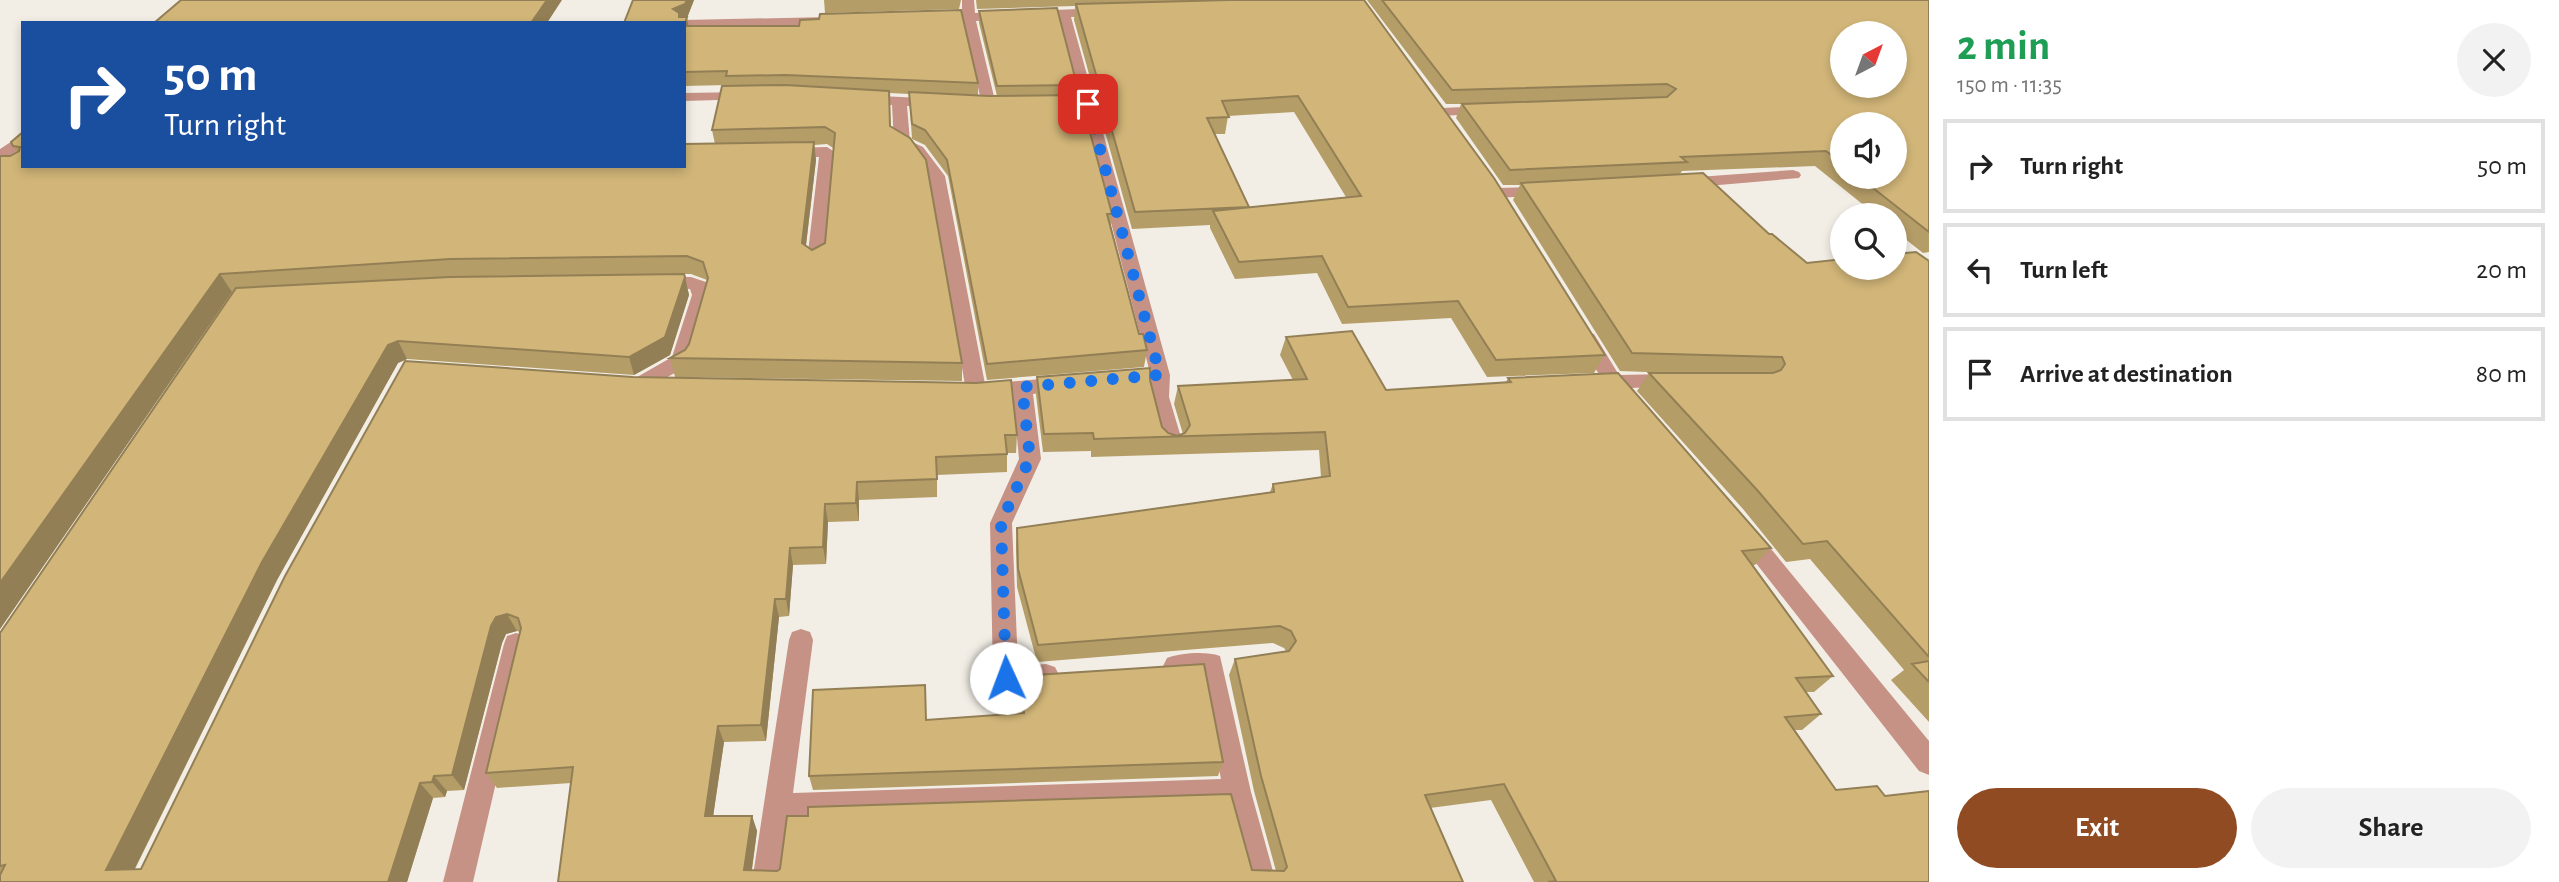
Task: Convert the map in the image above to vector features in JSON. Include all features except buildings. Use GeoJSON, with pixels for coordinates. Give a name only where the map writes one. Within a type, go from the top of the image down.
{"type":"FeatureCollection","features":[{"type":"Feature","properties":{"kind":"street"},"geometry":{"type":"LineString","coordinates":[[968,0],[969,18],[989,105]]}},
{"type":"Feature","properties":{"kind":"street"},"geometry":{"type":"LineString","coordinates":[[928,19],[1118,12]]}},
{"type":"Feature","properties":{"kind":"street"},"geometry":{"type":"LineString","coordinates":[[1063,13],[1082,104],[1160,375],[1159,397],[1172,444]]}},
{"type":"Feature","properties":{"kind":"street"},"geometry":{"type":"LineString","coordinates":[[686,24],[847,20]]}},
{"type":"Feature","properties":{"kind":"street"},"geometry":{"type":"LineString","coordinates":[[686,97],[762,95]]}},
{"type":"Feature","properties":{"kind":"street"},"geometry":{"type":"LineString","coordinates":[[843,98],[949,104]]}},
{"type":"Feature","properties":{"kind":"street"},"geometry":{"type":"LineString","coordinates":[[899,102],[902,143],[918,150],[937,176],[969,391],[1077,382]]}},
{"type":"Feature","properties":{"kind":"street"},"geometry":{"type":"LineString","coordinates":[[1455,132],[1437,106],[1509,110]]}},
{"type":"Feature","properties":{"kind":"street"},"geometry":{"type":"LineString","coordinates":[[4,163],[21,142]]}},
{"type":"Feature","properties":{"kind":"street"},"geometry":{"type":"LineString","coordinates":[[775,153],[827,152],[816,261]]}},
{"type":"Feature","properties":{"kind":"street"},"geometry":{"type":"LineString","coordinates":[[1483,173],[1510,214]]}},
{"type":"Feature","properties":{"kind":"street"},"geometry":{"type":"LineString","coordinates":[[1670,185],[1793,175]]}},
{"type":"Feature","properties":{"kind":"street"},"geometry":{"type":"LineString","coordinates":[[1497,193],[1562,191]]}},
{"type":"Feature","properties":{"kind":"street"},"geometry":{"type":"LineString","coordinates":[[635,283],[691,282],[700,286],[701,295],[681,361],[632,384],[678,386]]}},
{"type":"Feature","properties":{"kind":"street"},"geometry":{"type":"LineString","coordinates":[[1578,324],[1613,381],[1641,413]]}},
{"type":"Feature","properties":{"kind":"street"},"geometry":{"type":"LineString","coordinates":[[1105,380],[1160,375]]}},
{"type":"Feature","properties":{"kind":"street"},"geometry":{"type":"LineString","coordinates":[[1586,383],[1693,381]]}},
{"type":"Feature","properties":{"kind":"street"},"geometry":{"type":"LineString","coordinates":[[1022,387],[1030,458],[1001,523],[1006,678],[1074,673]]}},
{"type":"Feature","properties":{"kind":"street"},"geometry":{"type":"LineString","coordinates":[[1733,517],[1929,762]]}},
{"type":"Feature","properties":{"kind":"street"},"geometry":{"type":"LineString","coordinates":[[767,882],[801,640]]}},
{"type":"Feature","properties":{"kind":"street"},"geometry":{"type":"LineString","coordinates":[[458,882],[516,644]]}},
{"type":"Feature","properties":{"kind":"street"},"geometry":{"type":"LineString","coordinates":[[1156,667],[1223,662],[1237,792],[1261,882]]}},
{"type":"Feature","properties":{"kind":"street"},"geometry":{"type":"LineString","coordinates":[[776,807],[1237,792]]}},
{"type":"Feature","properties":{"kind":"route"},"geometry":{"type":"LineString","coordinates":[[1006,678],[1001,523],[1030,458],[1022,387],[1160,375],[1088,104]]}}]}
